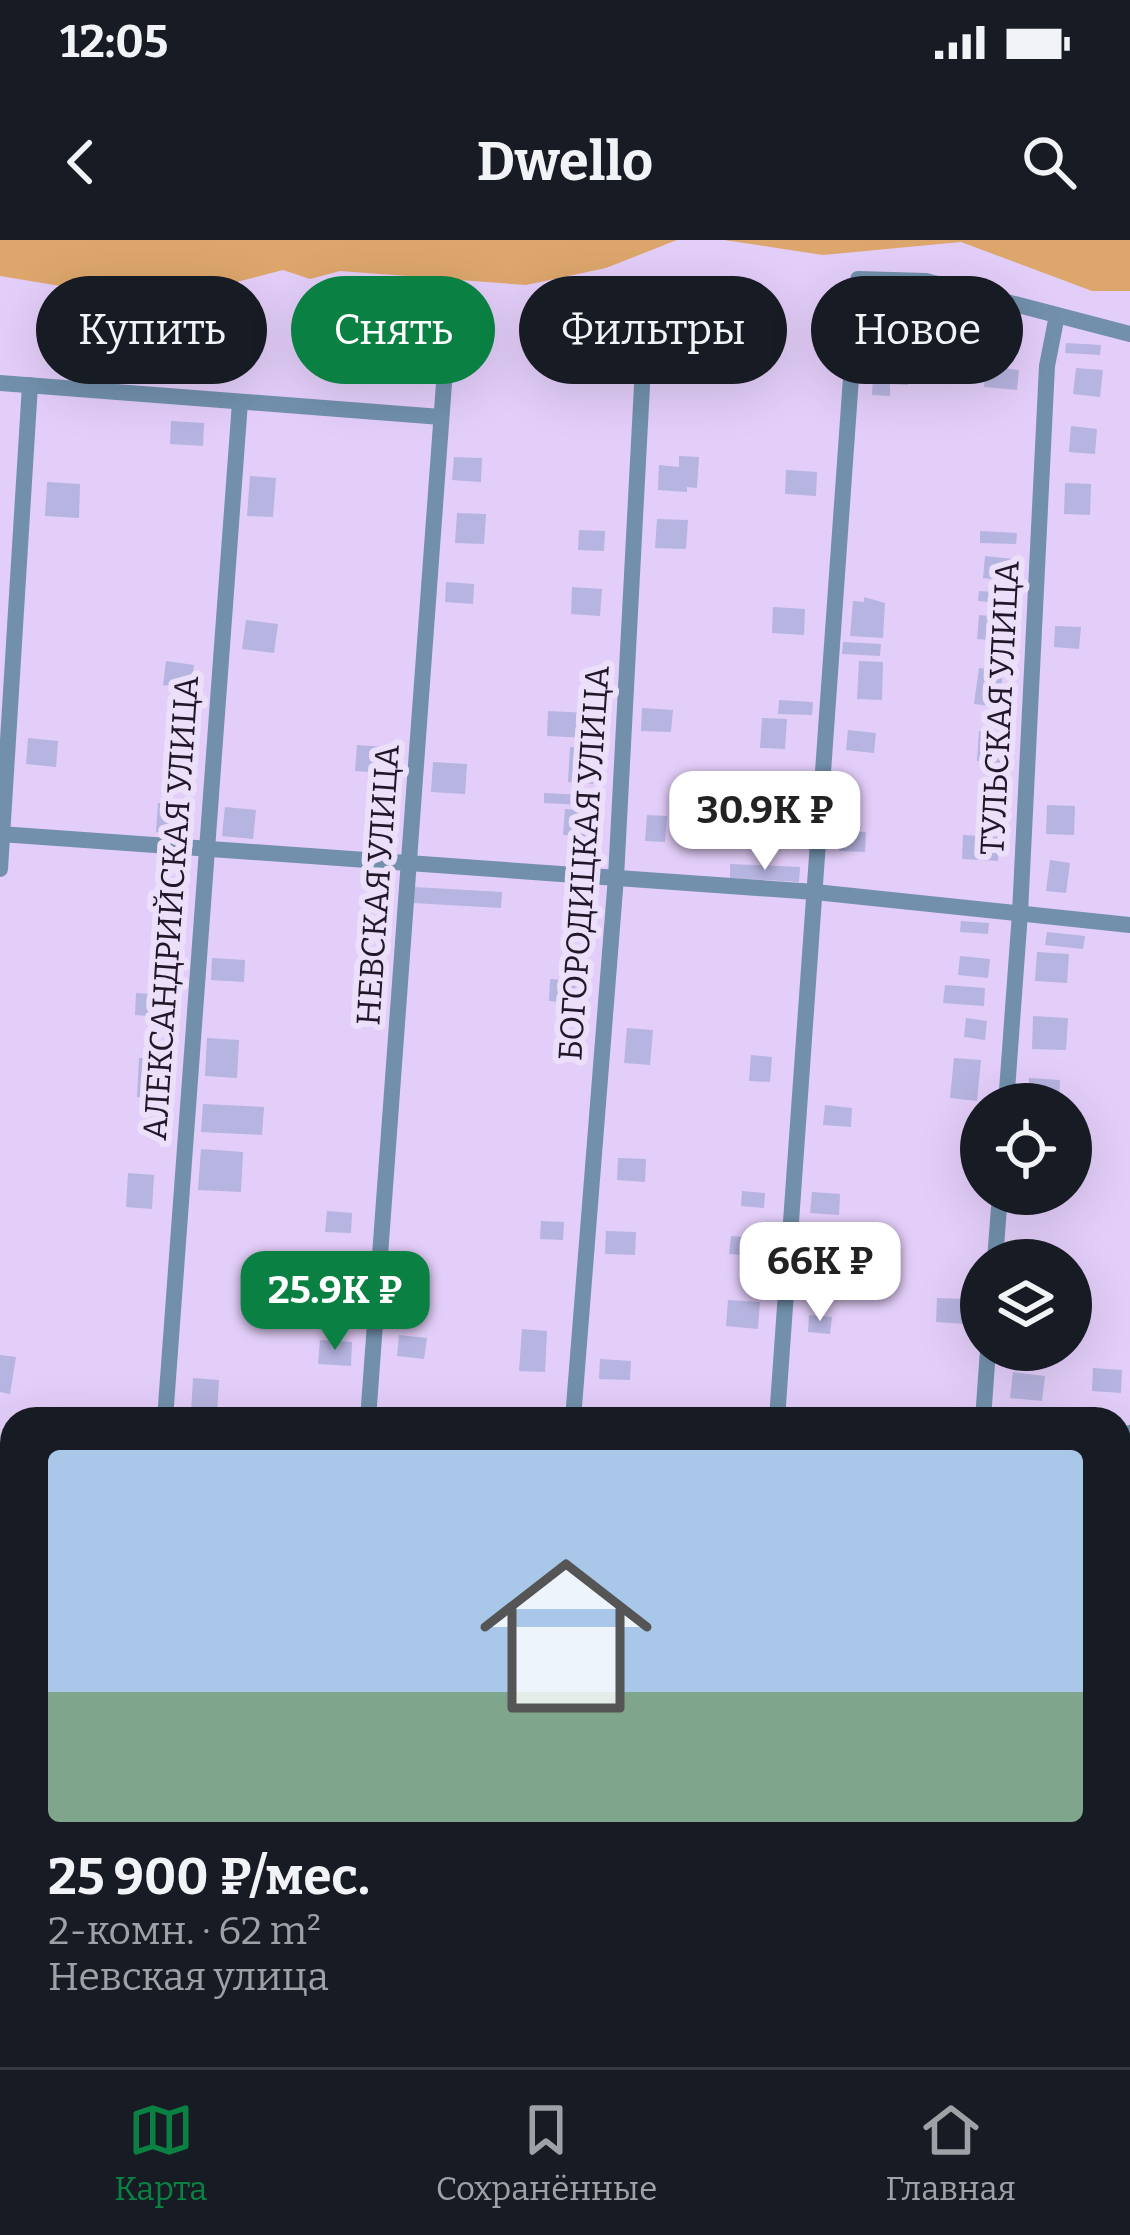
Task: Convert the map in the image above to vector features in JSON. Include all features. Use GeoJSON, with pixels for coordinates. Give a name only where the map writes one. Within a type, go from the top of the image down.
{"type":"FeatureCollection","features":[{"type":"Feature","properties":{"kind":"street"},"geometry":{"type":"LineString","coordinates":[[778,1407],[858,279],[926,281],[1130,334]]}},
{"type":"Feature","properties":{"kind":"street","name":"ТУЛЬСКАЯ УЛИЦА"},"geometry":{"type":"LineString","coordinates":[[1008,1083],[1047,366],[1057,315]]}},
{"type":"Feature","properties":{"kind":"street"},"geometry":{"type":"LineString","coordinates":[[0,382],[441,417]]}},
{"type":"Feature","properties":{"kind":"street","name":"НЕВСКАЯ УЛИЦА"},"geometry":{"type":"LineString","coordinates":[[369,1407],[444,384]]}},
{"type":"Feature","properties":{"kind":"street","name":"БОГОРОДИЦКАЯ УЛИЦА"},"geometry":{"type":"LineString","coordinates":[[574,1407],[616,877],[642,384]]}},
{"type":"Feature","properties":{"kind":"street"},"geometry":{"type":"LineString","coordinates":[[0,869],[30,385]]}},
{"type":"Feature","properties":{"kind":"street","name":"АЛЕКСАНДРИЙСКАЯ УЛИЦА"},"geometry":{"type":"LineString","coordinates":[[166,1407],[240,402]]}},
{"type":"Feature","properties":{"kind":"street"},"geometry":{"type":"LineString","coordinates":[[1,834],[814,892],[1130,925]]}},
{"type":"Feature","properties":{"kind":"street"},"geometry":{"type":"LineString","coordinates":[[984,1407],[986,1371]]}},
{"type":"Feature","properties":{"kind":"shaded area"},"geometry":{"type":"Polygon","coordinates":[[[0,240],[677,240],[606,268],[568,276],[519,276],[519,284],[495,283],[495,276],[340,271],[301,276],[283,270],[260,276],[36,276],[36,282],[0,276],[0,240]]]}},
{"type":"Feature","properties":{"kind":"shaded area"},"geometry":{"type":"Polygon","coordinates":[[[724,240],[1130,240],[1130,291],[1092,291],[961,242],[823,255],[724,240]]]}},
{"type":"Feature","properties":{"kind":"building"},"geometry":{"type":"Polygon","coordinates":[[[1066,343],[1101,345],[1100,355],[1065,353],[1066,343]]]}},
{"type":"Feature","properties":{"kind":"building"},"geometry":{"type":"Polygon","coordinates":[[[1076,368],[1103,370],[1100,397],[1073,394],[1076,368]]]}},
{"type":"Feature","properties":{"kind":"building"},"geometry":{"type":"Polygon","coordinates":[[[873,384],[890,384],[890,396],[872,395],[873,384]]]}},
{"type":"Feature","properties":{"kind":"building"},"geometry":{"type":"Polygon","coordinates":[[[984,384],[1018,384],[1017,390],[984,384]]]}},
{"type":"Feature","properties":{"kind":"building"},"geometry":{"type":"Polygon","coordinates":[[[171,421],[204,423],[203,446],[170,444],[171,421]]]}},
{"type":"Feature","properties":{"kind":"building"},"geometry":{"type":"Polygon","coordinates":[[[1071,426],[1097,429],[1095,454],[1069,452],[1071,426]]]}},
{"type":"Feature","properties":{"kind":"building"},"geometry":{"type":"Polygon","coordinates":[[[679,456],[699,457],[697,488],[658,490],[659,465],[679,467],[679,456]]]}},
{"type":"Feature","properties":{"kind":"building"},"geometry":{"type":"Polygon","coordinates":[[[454,457],[482,458],[481,482],[452,480],[454,457]]]}},
{"type":"Feature","properties":{"kind":"building"},"geometry":{"type":"Polygon","coordinates":[[[786,470],[817,472],[816,496],[785,494],[786,470]]]}},
{"type":"Feature","properties":{"kind":"building"},"geometry":{"type":"Polygon","coordinates":[[[250,476],[276,478],[273,517],[247,516],[250,476]]]}},
{"type":"Feature","properties":{"kind":"building"},"geometry":{"type":"Polygon","coordinates":[[[47,482],[80,484],[79,518],[45,516],[47,482]]]}},
{"type":"Feature","properties":{"kind":"building"},"geometry":{"type":"Polygon","coordinates":[[[1065,483],[1091,484],[1090,515],[1064,514],[1065,483]]]}},
{"type":"Feature","properties":{"kind":"building"},"geometry":{"type":"Polygon","coordinates":[[[457,513],[486,514],[484,544],[455,543],[457,513]]]}},
{"type":"Feature","properties":{"kind":"building"},"geometry":{"type":"Polygon","coordinates":[[[657,519],[688,520],[686,549],[655,548],[657,519]]]}},
{"type":"Feature","properties":{"kind":"building"},"geometry":{"type":"Polygon","coordinates":[[[579,530],[605,531],[604,551],[578,550],[579,530]]]}},
{"type":"Feature","properties":{"kind":"building"},"geometry":{"type":"Polygon","coordinates":[[[980,531],[1017,533],[1016,544],[980,543],[980,531]]]}},
{"type":"Feature","properties":{"kind":"building"},"geometry":{"type":"Polygon","coordinates":[[[985,556],[1014,559],[1011,581],[983,578],[985,556]]]}},
{"type":"Feature","properties":{"kind":"building"},"geometry":{"type":"Polygon","coordinates":[[[446,582],[474,584],[473,604],[445,602],[446,582]]]}},
{"type":"Feature","properties":{"kind":"building"},"geometry":{"type":"Polygon","coordinates":[[[572,587],[602,589],[600,616],[571,614],[572,587]]]}},
{"type":"Feature","properties":{"kind":"building"},"geometry":{"type":"Polygon","coordinates":[[[979,591],[1022,594],[1021,605],[978,601],[979,591]]]}},
{"type":"Feature","properties":{"kind":"building"},"geometry":{"type":"Polygon","coordinates":[[[864,597],[885,603],[883,638],[850,636],[853,601],[864,602],[864,597]]]}},
{"type":"Feature","properties":{"kind":"building"},"geometry":{"type":"Polygon","coordinates":[[[773,607],[805,609],[804,635],[772,633],[773,607]]]}},
{"type":"Feature","properties":{"kind":"building"},"geometry":{"type":"Polygon","coordinates":[[[979,615],[1011,618],[1009,642],[977,639],[979,615]]]}},
{"type":"Feature","properties":{"kind":"building"},"geometry":{"type":"Polygon","coordinates":[[[246,620],[278,624],[274,653],[242,649],[246,620]]]}},
{"type":"Feature","properties":{"kind":"building"},"geometry":{"type":"Polygon","coordinates":[[[1055,626],[1081,627],[1079,649],[1054,647],[1055,626]]]}},
{"type":"Feature","properties":{"kind":"building"},"geometry":{"type":"Polygon","coordinates":[[[843,642],[881,644],[880,656],[842,654],[843,642]]]}},
{"type":"Feature","properties":{"kind":"building"},"geometry":{"type":"Polygon","coordinates":[[[166,661],[194,665],[191,688],[163,685],[166,661]]]}},
{"type":"Feature","properties":{"kind":"building"},"geometry":{"type":"Polygon","coordinates":[[[859,661],[883,662],[882,700],[857,699],[859,661]]]}},
{"type":"Feature","properties":{"kind":"building"},"geometry":{"type":"Polygon","coordinates":[[[979,668],[1003,671],[999,707],[974,704],[979,668]]]}},
{"type":"Feature","properties":{"kind":"building"},"geometry":{"type":"Polygon","coordinates":[[[779,700],[813,702],[812,715],[778,714],[779,700]]]}},
{"type":"Feature","properties":{"kind":"building"},"geometry":{"type":"Polygon","coordinates":[[[642,708],[673,710],[671,732],[641,731],[642,708]]]}},
{"type":"Feature","properties":{"kind":"building"},"geometry":{"type":"Polygon","coordinates":[[[548,711],[590,713],[588,738],[547,736],[548,711]]]}},
{"type":"Feature","properties":{"kind":"building"},"geometry":{"type":"Polygon","coordinates":[[[762,718],[787,719],[785,749],[760,748],[762,718]]]}},
{"type":"Feature","properties":{"kind":"building"},"geometry":{"type":"Polygon","coordinates":[[[848,730],[876,733],[874,753],[846,750],[848,730]]]}},
{"type":"Feature","properties":{"kind":"building"},"geometry":{"type":"Polygon","coordinates":[[[979,731],[1005,733],[1002,763],[977,761],[979,731]]]}},
{"type":"Feature","properties":{"kind":"building"},"geometry":{"type":"Polygon","coordinates":[[[28,738],[58,741],[56,767],[26,764],[28,738]]]}},
{"type":"Feature","properties":{"kind":"building"},"geometry":{"type":"Polygon","coordinates":[[[357,745],[385,747],[383,773],[355,771],[357,745]]]}},
{"type":"Feature","properties":{"kind":"building"},"geometry":{"type":"Polygon","coordinates":[[[570,747],[596,749],[594,784],[568,782],[570,747]]]}},
{"type":"Feature","properties":{"kind":"building"},"geometry":{"type":"Polygon","coordinates":[[[433,762],[467,764],[465,794],[431,792],[433,762]]]}},
{"type":"Feature","properties":{"kind":"building"},"geometry":{"type":"Polygon","coordinates":[[[544,793],[602,796],[602,806],[544,803],[544,793]]]}},
{"type":"Feature","properties":{"kind":"building"},"geometry":{"type":"Polygon","coordinates":[[[158,803],[182,804],[180,834],[156,832],[158,803]]]}},
{"type":"Feature","properties":{"kind":"building"},"geometry":{"type":"Polygon","coordinates":[[[1047,805],[1075,806],[1074,835],[1046,834],[1047,805]]]}},
{"type":"Feature","properties":{"kind":"building"},"geometry":{"type":"Polygon","coordinates":[[[225,807],[256,810],[253,839],[222,836],[225,807]]]}},
{"type":"Feature","properties":{"kind":"building"},"geometry":{"type":"Polygon","coordinates":[[[565,809],[590,811],[588,837],[563,835],[565,809]]]}},
{"type":"Feature","properties":{"kind":"building"},"geometry":{"type":"Polygon","coordinates":[[[647,815],[667,816],[665,842],[645,841],[647,815]]]}},
{"type":"Feature","properties":{"kind":"building"},"geometry":{"type":"Polygon","coordinates":[[[757,820],[791,822],[790,845],[756,843],[757,820]]]}},
{"type":"Feature","properties":{"kind":"building"},"geometry":{"type":"Polygon","coordinates":[[[840,831],[866,832],[865,852],[839,851],[840,831]]]}},
{"type":"Feature","properties":{"kind":"building"},"geometry":{"type":"Polygon","coordinates":[[[963,835],[999,837],[998,861],[962,859],[963,835]]]}},
{"type":"Feature","properties":{"kind":"building"},"geometry":{"type":"Polygon","coordinates":[[[1050,860],[1070,863],[1066,893],[1046,891],[1050,860]]]}},
{"type":"Feature","properties":{"kind":"building"},"geometry":{"type":"Polygon","coordinates":[[[730,864],[800,867],[799,882],[730,878],[730,864]]]}},
{"type":"Feature","properties":{"kind":"building"},"geometry":{"type":"Polygon","coordinates":[[[414,887],[502,892],[501,908],[413,903],[414,887]]]}},
{"type":"Feature","properties":{"kind":"building"},"geometry":{"type":"Polygon","coordinates":[[[961,921],[989,923],[988,934],[960,932],[961,921]]]}},
{"type":"Feature","properties":{"kind":"building"},"geometry":{"type":"Polygon","coordinates":[[[1047,932],[1085,936],[1083,949],[1045,945],[1047,932]]]}},
{"type":"Feature","properties":{"kind":"building"},"geometry":{"type":"Polygon","coordinates":[[[1037,952],[1069,954],[1067,983],[1035,981],[1037,952]]]}},
{"type":"Feature","properties":{"kind":"building"},"geometry":{"type":"Polygon","coordinates":[[[960,956],[990,959],[988,978],[958,975],[960,956]]]}},
{"type":"Feature","properties":{"kind":"building"},"geometry":{"type":"Polygon","coordinates":[[[212,958],[245,960],[244,982],[211,980],[212,958]]]}},
{"type":"Feature","properties":{"kind":"building"},"geometry":{"type":"Polygon","coordinates":[[[550,979],[576,981],[574,1003],[549,1001],[550,979]]]}},
{"type":"Feature","properties":{"kind":"building"},"geometry":{"type":"Polygon","coordinates":[[[945,985],[985,988],[984,1006],[943,1003],[945,985]]]}},
{"type":"Feature","properties":{"kind":"building"},"geometry":{"type":"Polygon","coordinates":[[[136,993],[166,995],[165,1017],[135,1015],[136,993]]]}},
{"type":"Feature","properties":{"kind":"building"},"geometry":{"type":"Polygon","coordinates":[[[1033,1016],[1068,1018],[1066,1050],[1032,1049],[1033,1016]]]}},
{"type":"Feature","properties":{"kind":"building"},"geometry":{"type":"Polygon","coordinates":[[[966,1018],[987,1021],[985,1040],[964,1037],[966,1018]]]}},
{"type":"Feature","properties":{"kind":"building"},"geometry":{"type":"Polygon","coordinates":[[[627,1028],[653,1030],[650,1065],[624,1063],[627,1028]]]}},
{"type":"Feature","properties":{"kind":"building"},"geometry":{"type":"Polygon","coordinates":[[[207,1038],[239,1040],[237,1078],[205,1076],[207,1038]]]}},
{"type":"Feature","properties":{"kind":"building"},"geometry":{"type":"Polygon","coordinates":[[[751,1055],[772,1057],[770,1082],[749,1081],[751,1055]]]}},
{"type":"Feature","properties":{"kind":"building"},"geometry":{"type":"Polygon","coordinates":[[[139,1058],[161,1059],[159,1099],[137,1097],[139,1058]]]}},
{"type":"Feature","properties":{"kind":"building"},"geometry":{"type":"Polygon","coordinates":[[[954,1058],[981,1060],[979,1083],[960,1083],[960,1099],[950,1098],[954,1058]]]}},
{"type":"Feature","properties":{"kind":"building"},"geometry":{"type":"Polygon","coordinates":[[[1029,1078],[1060,1080],[1060,1083],[1029,1083],[1029,1078]]]}},
{"type":"Feature","properties":{"kind":"building"},"geometry":{"type":"Polygon","coordinates":[[[203,1104],[264,1107],[262,1135],[201,1132],[203,1104]]]}},
{"type":"Feature","properties":{"kind":"building"},"geometry":{"type":"Polygon","coordinates":[[[825,1105],[852,1108],[851,1127],[823,1125],[825,1105]]]}},
{"type":"Feature","properties":{"kind":"building"},"geometry":{"type":"Polygon","coordinates":[[[201,1149],[243,1152],[241,1192],[198,1190],[201,1149]]]}},
{"type":"Feature","properties":{"kind":"building"},"geometry":{"type":"Polygon","coordinates":[[[618,1158],[646,1159],[645,1182],[617,1180],[618,1158]]]}},
{"type":"Feature","properties":{"kind":"building"},"geometry":{"type":"Polygon","coordinates":[[[128,1173],[154,1175],[152,1209],[126,1207],[128,1173]]]}},
{"type":"Feature","properties":{"kind":"building"},"geometry":{"type":"Polygon","coordinates":[[[742,1191],[765,1193],[764,1208],[741,1206],[742,1191]]]}},
{"type":"Feature","properties":{"kind":"building"},"geometry":{"type":"Polygon","coordinates":[[[812,1192],[840,1194],[839,1215],[810,1213],[812,1192]]]}},
{"type":"Feature","properties":{"kind":"building"},"geometry":{"type":"Polygon","coordinates":[[[327,1211],[352,1213],[351,1233],[325,1232],[327,1211]]]}},
{"type":"Feature","properties":{"kind":"building"},"geometry":{"type":"Polygon","coordinates":[[[541,1221],[564,1222],[563,1240],[540,1239],[541,1221]]]}},
{"type":"Feature","properties":{"kind":"building"},"geometry":{"type":"Polygon","coordinates":[[[606,1231],[636,1232],[635,1255],[605,1254],[606,1231]]]}},
{"type":"Feature","properties":{"kind":"building"},"geometry":{"type":"Polygon","coordinates":[[[731,1236],[758,1238],[757,1256],[729,1254],[731,1236]]]}},
{"type":"Feature","properties":{"kind":"building"},"geometry":{"type":"Polygon","coordinates":[[[810,1252],[846,1254],[844,1276],[809,1273],[810,1252]]]}},
{"type":"Feature","properties":{"kind":"building"},"geometry":{"type":"Polygon","coordinates":[[[862,1259],[872,1260],[870,1277],[860,1276],[862,1259]]]}},
{"type":"Feature","properties":{"kind":"building"},"geometry":{"type":"Polygon","coordinates":[[[324,1281],[347,1282],[346,1295],[323,1294],[324,1281]]]}},
{"type":"Feature","properties":{"kind":"building"},"geometry":{"type":"Polygon","coordinates":[[[937,1298],[960,1299],[960,1324],[936,1322],[937,1298]]]}},
{"type":"Feature","properties":{"kind":"building"},"geometry":{"type":"Polygon","coordinates":[[[728,1300],[760,1302],[758,1329],[726,1326],[728,1300]]]}},
{"type":"Feature","properties":{"kind":"building"},"geometry":{"type":"Polygon","coordinates":[[[809,1315],[832,1317],[830,1334],[808,1332],[809,1315]]]}},
{"type":"Feature","properties":{"kind":"building"},"geometry":{"type":"Polygon","coordinates":[[[522,1329],[547,1331],[545,1372],[519,1371],[522,1329]]]}},
{"type":"Feature","properties":{"kind":"building"},"geometry":{"type":"Polygon","coordinates":[[[399,1335],[427,1338],[424,1359],[397,1356],[399,1335]]]}},
{"type":"Feature","properties":{"kind":"building"},"geometry":{"type":"Polygon","coordinates":[[[320,1340],[352,1342],[351,1366],[318,1364],[320,1340]]]}},
{"type":"Feature","properties":{"kind":"building"},"geometry":{"type":"Polygon","coordinates":[[[0,1355],[16,1357],[10,1394],[0,1392],[0,1355]]]}},
{"type":"Feature","properties":{"kind":"building"},"geometry":{"type":"Polygon","coordinates":[[[600,1359],[631,1361],[630,1380],[599,1379],[600,1359]]]}},
{"type":"Feature","properties":{"kind":"building"},"geometry":{"type":"Polygon","coordinates":[[[1093,1368],[1122,1370],[1121,1393],[1092,1391],[1093,1368]]]}},
{"type":"Feature","properties":{"kind":"building"},"geometry":{"type":"Polygon","coordinates":[[[1013,1372],[1045,1376],[1042,1401],[1010,1398],[1013,1372]]]}},
{"type":"Feature","properties":{"kind":"building"},"geometry":{"type":"Polygon","coordinates":[[[193,1378],[219,1380],[217,1407],[191,1407],[193,1378]]]}}]}
